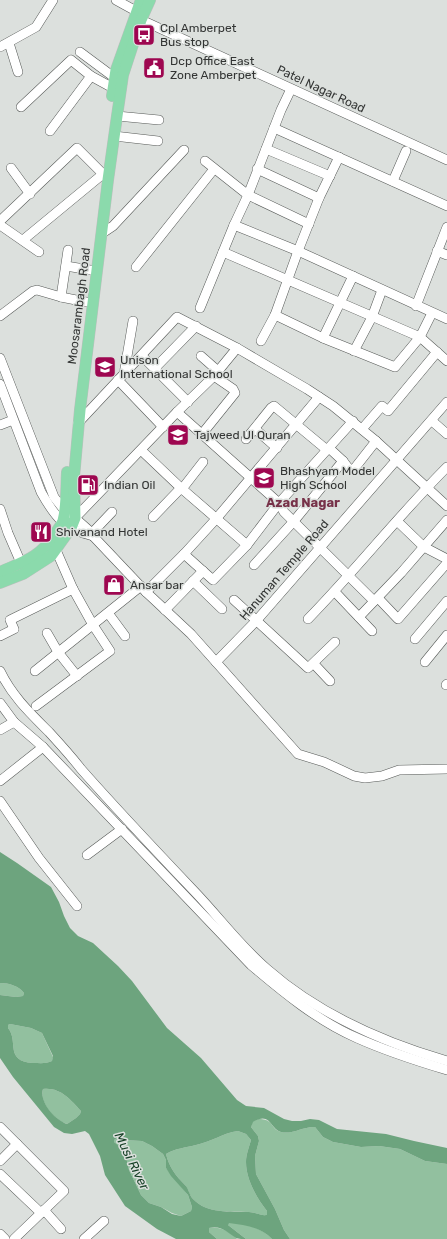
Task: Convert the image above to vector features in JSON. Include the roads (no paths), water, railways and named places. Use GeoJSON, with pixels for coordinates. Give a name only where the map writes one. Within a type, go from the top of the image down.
{"type":"FeatureCollection","features":[{"type":"Feature","properties":{"kind":"main road","name":"Moosarambagh Road"},"geometry":{"type":"LineString","coordinates":[[69,523],[78,423],[114,136],[123,75],[140,0]]}},
{"type":"Feature","properties":{"kind":"main road","name":"Moosarambagh Road"},"geometry":{"type":"LineString","coordinates":[[69,523],[64,511],[70,433],[116,70],[137,16],[150,0]]}},
{"type":"Feature","properties":{"kind":"main road"},"geometry":{"type":"LineString","coordinates":[[0,583],[34,568],[46,560],[56,550],[69,523]]}},
{"type":"Feature","properties":{"kind":"main road"},"geometry":{"type":"LineString","coordinates":[[0,572],[22,563],[42,552],[69,523]]}},
{"type":"Feature","properties":{"kind":"street"},"geometry":{"type":"LineString","coordinates":[[0,47],[36,27],[53,0]]}},
{"type":"Feature","properties":{"kind":"street","name":"Patel Nagar Road"},"geometry":{"type":"LineString","coordinates":[[116,0],[137,16],[291,90],[447,160]]}},
{"type":"Feature","properties":{"kind":"street"},"geometry":{"type":"LineString","coordinates":[[9,43],[18,72]]}},
{"type":"Feature","properties":{"kind":"street"},"geometry":{"type":"LineString","coordinates":[[80,52],[114,83]]}},
{"type":"Feature","properties":{"kind":"street"},"geometry":{"type":"LineString","coordinates":[[21,107],[71,60],[91,76],[114,83]]}},
{"type":"Feature","properties":{"kind":"street"},"geometry":{"type":"LineString","coordinates":[[50,131],[91,76]]}},
{"type":"Feature","properties":{"kind":"street"},"geometry":{"type":"LineString","coordinates":[[200,308],[291,90]]}},
{"type":"Feature","properties":{"kind":"street"},"geometry":{"type":"LineString","coordinates":[[117,116],[159,120]]}},
{"type":"Feature","properties":{"kind":"street"},"geometry":{"type":"LineString","coordinates":[[274,128],[447,206]]}},
{"type":"Feature","properties":{"kind":"street"},"geometry":{"type":"LineString","coordinates":[[114,136],[158,141]]}},
{"type":"Feature","properties":{"kind":"street"},"geometry":{"type":"LineString","coordinates":[[0,221],[77,148],[103,174],[23,240]]}},
{"type":"Feature","properties":{"kind":"street"},"geometry":{"type":"LineString","coordinates":[[266,149],[330,176]]}},
{"type":"Feature","properties":{"kind":"street"},"geometry":{"type":"LineString","coordinates":[[101,234],[114,226],[184,150]]}},
{"type":"Feature","properties":{"kind":"street"},"geometry":{"type":"LineString","coordinates":[[393,181],[406,150]]}},
{"type":"Feature","properties":{"kind":"street"},"geometry":{"type":"LineString","coordinates":[[261,341],[275,315],[287,279],[319,198],[339,157]]}},
{"type":"Feature","properties":{"kind":"street"},"geometry":{"type":"LineString","coordinates":[[205,161],[248,195],[309,224]]}},
{"type":"Feature","properties":{"kind":"street"},"geometry":{"type":"LineString","coordinates":[[11,168],[30,194]]}},
{"type":"Feature","properties":{"kind":"street"},"geometry":{"type":"LineString","coordinates":[[136,267],[214,169]]}},
{"type":"Feature","properties":{"kind":"street"},"geometry":{"type":"LineString","coordinates":[[257,169],[319,198]]}},
{"type":"Feature","properties":{"kind":"street"},"geometry":{"type":"LineString","coordinates":[[234,224],[298,251],[447,319]]}},
{"type":"Feature","properties":{"kind":"street"},"geometry":{"type":"LineString","coordinates":[[0,225],[39,252]]}},
{"type":"Feature","properties":{"kind":"street"},"geometry":{"type":"LineString","coordinates":[[416,306],[447,227]]}},
{"type":"Feature","properties":{"kind":"street"},"geometry":{"type":"LineString","coordinates":[[61,298],[68,250]]}},
{"type":"Feature","properties":{"kind":"street"},"geometry":{"type":"LineString","coordinates":[[437,251],[447,255]]}},
{"type":"Feature","properties":{"kind":"street"},"geometry":{"type":"LineString","coordinates":[[223,252],[420,337],[447,361]]}},
{"type":"Feature","properties":{"kind":"street"},"geometry":{"type":"LineString","coordinates":[[66,266],[90,270]]}},
{"type":"Feature","properties":{"kind":"street"},"geometry":{"type":"LineString","coordinates":[[323,338],[353,276]]}},
{"type":"Feature","properties":{"kind":"street"},"geometry":{"type":"LineString","coordinates":[[0,316],[33,290],[61,298],[86,302]]}},
{"type":"Feature","properties":{"kind":"street"},"geometry":{"type":"LineString","coordinates":[[354,351],[372,316],[382,290]]}},
{"type":"Feature","properties":{"kind":"street"},"geometry":{"type":"LineString","coordinates":[[275,315],[323,338],[395,368],[420,337],[432,312]]}},
{"type":"Feature","properties":{"kind":"street"},"geometry":{"type":"LineString","coordinates":[[78,423],[142,356],[177,316],[237,348],[319,397],[353,421],[447,506]]}},
{"type":"Feature","properties":{"kind":"street"},"geometry":{"type":"LineString","coordinates":[[121,377],[133,321]]}},
{"type":"Feature","properties":{"kind":"street"},"geometry":{"type":"LineString","coordinates":[[155,368],[196,326]]}},
{"type":"Feature","properties":{"kind":"street"},"geometry":{"type":"LineString","coordinates":[[69,523],[216,374],[237,348]]}},
{"type":"Feature","properties":{"kind":"street"},"geometry":{"type":"LineString","coordinates":[[362,429],[382,406],[388,411],[437,352]]}},
{"type":"Feature","properties":{"kind":"street"},"geometry":{"type":"LineString","coordinates":[[142,356],[188,402]]}},
{"type":"Feature","properties":{"kind":"street"},"geometry":{"type":"LineString","coordinates":[[201,356],[216,374],[233,389],[234,393],[202,434]]}},
{"type":"Feature","properties":{"kind":"street"},"geometry":{"type":"LineString","coordinates":[[0,358],[54,497],[64,511]]}},
{"type":"Feature","properties":{"kind":"street"},"geometry":{"type":"LineString","coordinates":[[121,377],[163,428]]}},
{"type":"Feature","properties":{"kind":"street"},"geometry":{"type":"LineString","coordinates":[[0,384],[41,492],[49,508],[69,523],[93,535],[143,589],[191,634],[298,754],[324,762],[354,776],[365,778],[382,776],[399,770],[447,769]]}},
{"type":"Feature","properties":{"kind":"street"},"geometry":{"type":"LineString","coordinates":[[35,671],[108,613],[143,589],[184,554],[216,519],[319,397]]}},
{"type":"Feature","properties":{"kind":"street","name":"Hanuman Temple Road"},"geometry":{"type":"LineString","coordinates":[[216,662],[257,620],[447,402]]}},
{"type":"Feature","properties":{"kind":"street"},"geometry":{"type":"LineString","coordinates":[[246,439],[274,406],[343,461],[349,469],[354,469],[376,441]]}},
{"type":"Feature","properties":{"kind":"street"},"geometry":{"type":"LineString","coordinates":[[177,412],[279,503],[284,512],[320,546],[348,576],[398,619],[447,563]]}},
{"type":"Feature","properties":{"kind":"street"},"geometry":{"type":"LineString","coordinates":[[0,425],[13,420]]}},
{"type":"Feature","properties":{"kind":"street"},"geometry":{"type":"LineString","coordinates":[[184,554],[213,580],[247,545],[279,503],[353,421]]}},
{"type":"Feature","properties":{"kind":"street"},"geometry":{"type":"LineString","coordinates":[[432,421],[447,434]]}},
{"type":"Feature","properties":{"kind":"street"},"geometry":{"type":"LineString","coordinates":[[255,429],[277,448]]}},
{"type":"Feature","properties":{"kind":"street"},"geometry":{"type":"LineString","coordinates":[[141,450],[181,488],[247,545]]}},
{"type":"Feature","properties":{"kind":"street"},"geometry":{"type":"LineString","coordinates":[[254,566],[294,521],[343,461]]}},
{"type":"Feature","properties":{"kind":"street"},"geometry":{"type":"LineString","coordinates":[[153,516],[181,488],[203,462]]}},
{"type":"Feature","properties":{"kind":"street"},"geometry":{"type":"LineString","coordinates":[[308,620],[335,592],[426,488],[447,467]]}},
{"type":"Feature","properties":{"kind":"street"},"geometry":{"type":"LineString","coordinates":[[0,509],[4,535],[22,563]]}},
{"type":"Feature","properties":{"kind":"street"},"geometry":{"type":"LineString","coordinates":[[93,535],[112,512]]}},
{"type":"Feature","properties":{"kind":"street"},"geometry":{"type":"LineString","coordinates":[[359,617],[447,520]]}},
{"type":"Feature","properties":{"kind":"street"},"geometry":{"type":"LineString","coordinates":[[397,521],[424,547],[447,559]]}},
{"type":"Feature","properties":{"kind":"street"},"geometry":{"type":"LineString","coordinates":[[36,706],[110,651],[93,625],[73,589],[56,550]]}},
{"type":"Feature","properties":{"kind":"street"},"geometry":{"type":"LineString","coordinates":[[165,610],[203,571]]}},
{"type":"Feature","properties":{"kind":"street"},"geometry":{"type":"LineString","coordinates":[[193,581],[222,609]]}},
{"type":"Feature","properties":{"kind":"street"},"geometry":{"type":"LineString","coordinates":[[0,636],[14,629],[10,620],[73,589]]}},
{"type":"Feature","properties":{"kind":"street"},"geometry":{"type":"LineString","coordinates":[[335,592],[372,631]]}},
{"type":"Feature","properties":{"kind":"street"},"geometry":{"type":"LineString","coordinates":[[234,600],[308,668],[314,664],[335,642]]}},
{"type":"Feature","properties":{"kind":"street"},"geometry":{"type":"LineString","coordinates":[[415,639],[445,606]]}},
{"type":"Feature","properties":{"kind":"street"},"geometry":{"type":"LineString","coordinates":[[108,613],[125,636]]}},
{"type":"Feature","properties":{"kind":"street"},"geometry":{"type":"LineString","coordinates":[[47,633],[58,652],[77,676]]}},
{"type":"Feature","properties":{"kind":"street"},"geometry":{"type":"LineString","coordinates":[[425,662],[447,635]]}},
{"type":"Feature","properties":{"kind":"street"},"geometry":{"type":"LineString","coordinates":[[314,664],[330,681]]}},
{"type":"Feature","properties":{"kind":"street"},"geometry":{"type":"LineString","coordinates":[[0,671],[15,697],[49,732],[118,811],[266,969],[318,1006],[362,1030],[394,1044],[447,1061]]}},
{"type":"Feature","properties":{"kind":"street"},"geometry":{"type":"LineString","coordinates":[[0,703],[14,722],[43,747],[251,966],[277,988],[316,1015],[357,1038],[420,1062],[447,1070]]}},
{"type":"Feature","properties":{"kind":"street"},"geometry":{"type":"LineString","coordinates":[[0,730],[14,722]]}},
{"type":"Feature","properties":{"kind":"street"},"geometry":{"type":"LineString","coordinates":[[0,782],[43,747]]}},
{"type":"Feature","properties":{"kind":"street"},"geometry":{"type":"LineString","coordinates":[[0,801],[39,858],[77,906]]}},
{"type":"Feature","properties":{"kind":"street"},"geometry":{"type":"LineString","coordinates":[[87,855],[122,829]]}},
{"type":"Feature","properties":{"kind":"street"},"geometry":{"type":"LineString","coordinates":[[0,1127],[64,1191],[14,1239]]}},
{"type":"Feature","properties":{"kind":"street"},"geometry":{"type":"LineString","coordinates":[[0,1161],[17,1144]]}},
{"type":"Feature","properties":{"kind":"street"},"geometry":{"type":"LineString","coordinates":[[0,1174],[61,1228]]}},
{"type":"Feature","properties":{"kind":"street"},"geometry":{"type":"LineString","coordinates":[[84,1239],[104,1222]]}},
{"type":"Feature","properties":{"kind":"street"},"geometry":{"type":"LineString","coordinates":[[0,1234],[5,1239]]}},
{"type":"Feature","properties":{"kind":"place","name":"Cpl Amberpet Bus stop"},"geometry":{"type":"Point","coordinates":[144,35]}},
{"type":"Feature","properties":{"kind":"place","name":"Dcp Office East Zone Amberpet"},"geometry":{"type":"Point","coordinates":[154,68]}},
{"type":"Feature","properties":{"kind":"place","name":"Unison International School"},"geometry":{"type":"Point","coordinates":[105,367]}},
{"type":"Feature","properties":{"kind":"place","name":"Tajweed Ul Quran"},"geometry":{"type":"Point","coordinates":[178,435]}},
{"type":"Feature","properties":{"kind":"place","name":"Bhashyam Model High School"},"geometry":{"type":"Point","coordinates":[264,478]}},
{"type":"Feature","properties":{"kind":"place","name":"Indian Oil"},"geometry":{"type":"Point","coordinates":[88,485]}},
{"type":"Feature","properties":{"kind":"place","name":"Shivanand Hotel"},"geometry":{"type":"Point","coordinates":[41,532]}},
{"type":"Feature","properties":{"kind":"place","name":"Ansar bar"},"geometry":{"type":"Point","coordinates":[114,585]}},
{"type":"Feature","properties":{"kind":"district","name":"Azad Nagar"},"geometry":{"type":"Point","coordinates":[303,502]}},
{"type":"Feature","properties":{"kind":"water label","name":"Musi River"},"geometry":{"type":"Point","coordinates":[132,1161]}}]}
